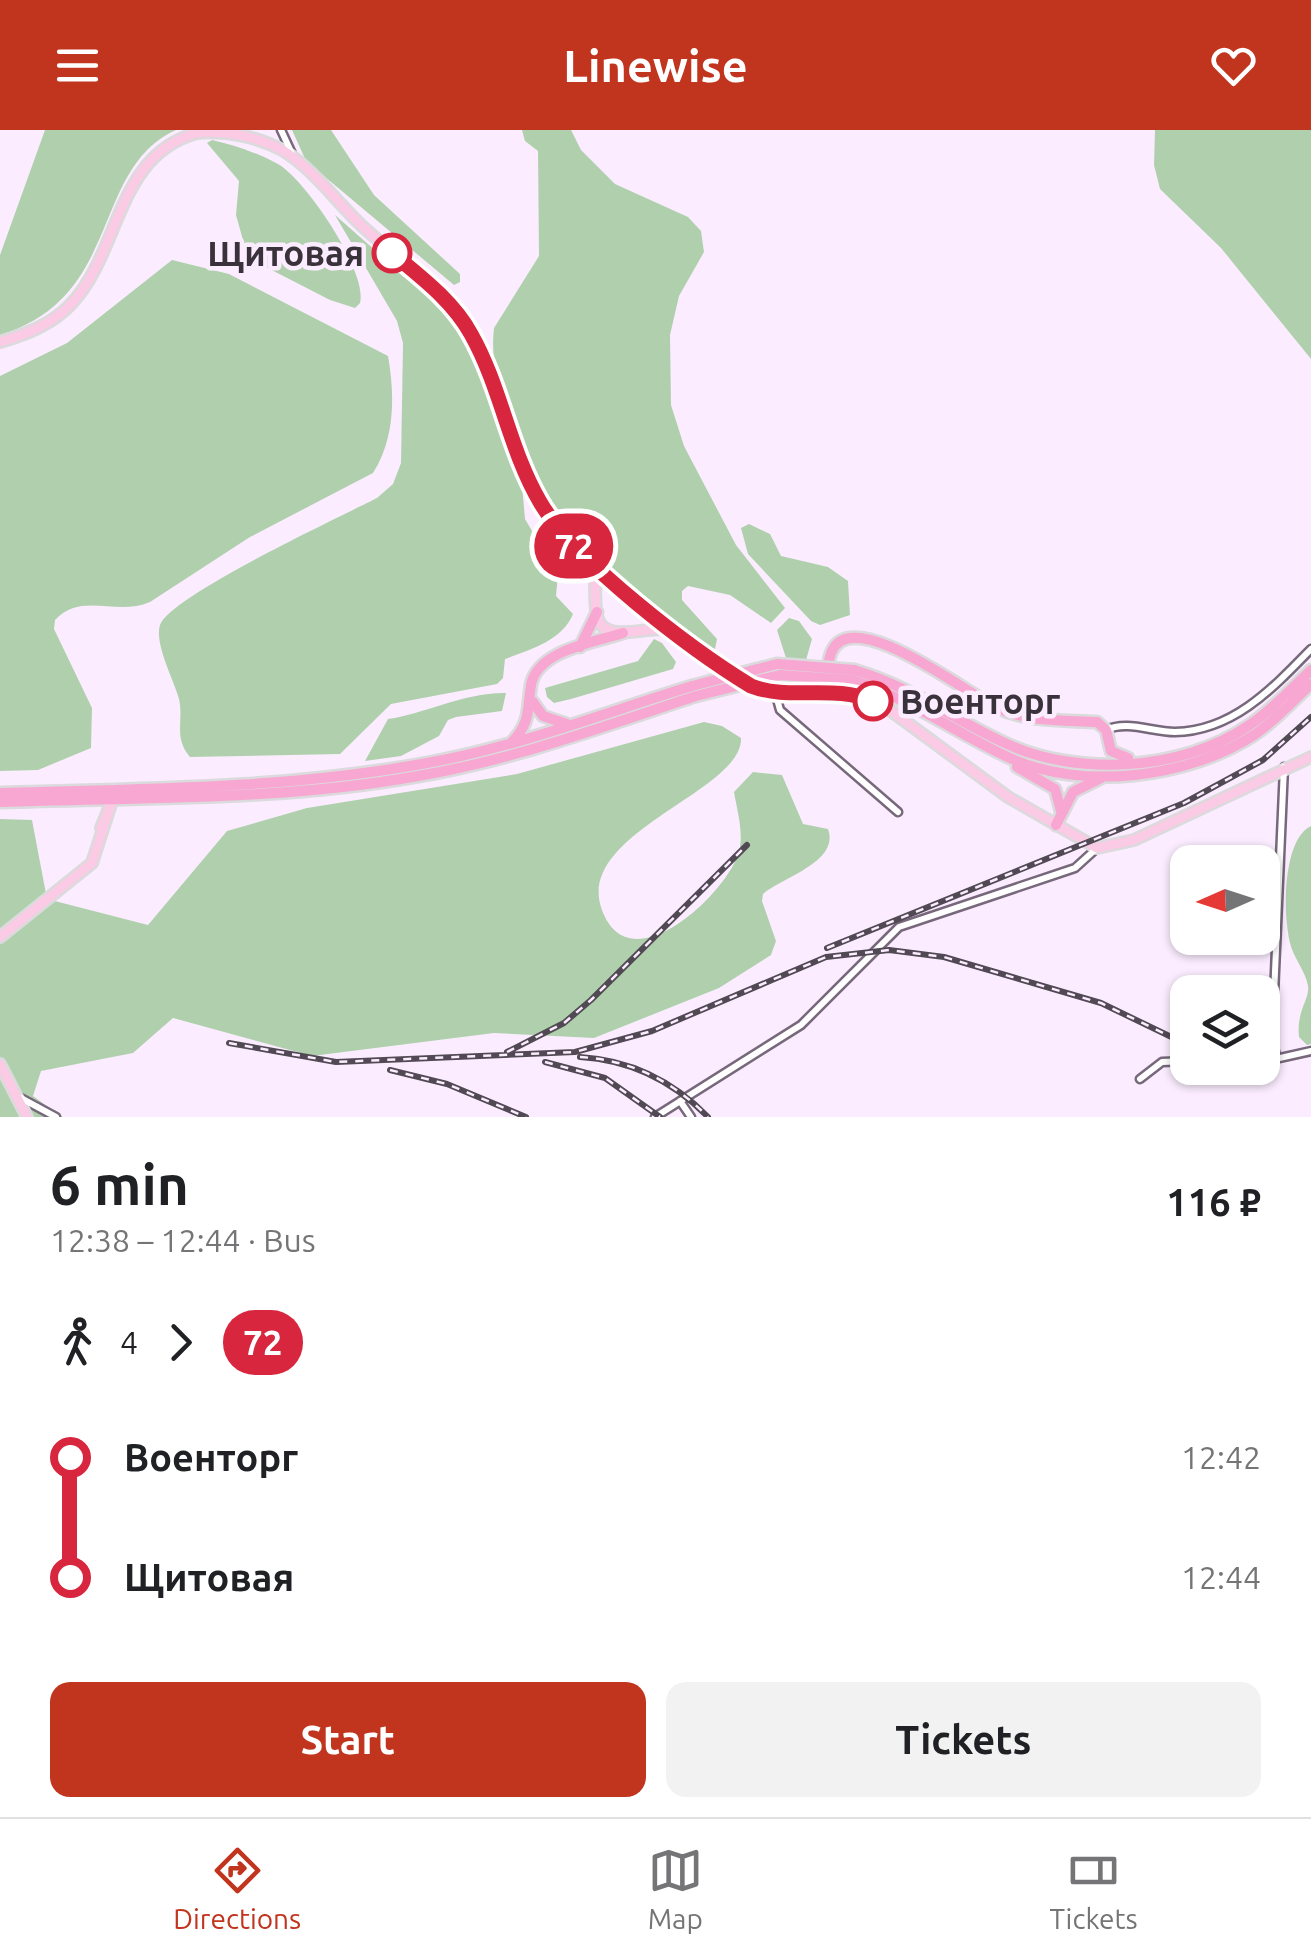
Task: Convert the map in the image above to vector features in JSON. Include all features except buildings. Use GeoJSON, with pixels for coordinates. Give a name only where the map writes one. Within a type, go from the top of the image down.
{"type":"FeatureCollection","features":[{"type":"Feature","properties":{"kind":"highway"},"geometry":{"type":"LineString","coordinates":[[580,647],[598,608]]}},
{"type":"Feature","properties":{"kind":"highway"},"geometry":{"type":"LineString","coordinates":[[511,742],[529,721],[531,696],[540,668],[580,647],[628,631]]}},
{"type":"Feature","properties":{"kind":"highway"},"geometry":{"type":"LineString","coordinates":[[826,690],[836,644],[851,638],[871,640],[915,658],[977,698],[1016,715],[1097,722],[1116,756],[1149,760]]}},
{"type":"Feature","properties":{"kind":"highway"},"geometry":{"type":"LineString","coordinates":[[0,792],[315,780],[430,763],[694,691],[780,675],[853,675],[928,699],[1013,747],[1077,763],[1149,760],[1231,736],[1311,670]]}},
{"type":"Feature","properties":{"kind":"highway"},"geometry":{"type":"LineString","coordinates":[[853,675],[1010,758],[1055,789],[1060,810]]}},
{"type":"Feature","properties":{"kind":"highway"},"geometry":{"type":"LineString","coordinates":[[1010,758],[1030,766],[1108,776],[1176,766],[1236,746],[1256,734],[1311,684]]}},
{"type":"Feature","properties":{"kind":"highway"},"geometry":{"type":"LineString","coordinates":[[0,802],[112,802],[316,790],[418,776],[538,747],[694,691]]}},
{"type":"Feature","properties":{"kind":"highway"},"geometry":{"type":"LineString","coordinates":[[531,696],[543,716],[567,724]]}},
{"type":"Feature","properties":{"kind":"highway"},"geometry":{"type":"LineString","coordinates":[[1077,763],[1097,756],[1106,736]]}},
{"type":"Feature","properties":{"kind":"highway"},"geometry":{"type":"LineString","coordinates":[[1056,824],[1060,810],[1073,792],[1108,776]]}},
{"type":"Feature","properties":{"kind":"main road"},"geometry":{"type":"LineString","coordinates":[[0,342],[50,322],[74,302],[138,174],[177,140],[206,131],[242,133],[295,159],[458,315],[487,366],[528,479],[559,530],[676,632],[740,678],[775,692],[826,690],[883,705],[982,780],[1097,848],[1134,840],[1284,766],[1311,757]]}},
{"type":"Feature","properties":{"kind":"main road"},"geometry":{"type":"LineString","coordinates":[[590,561],[605,629],[628,631],[656,626],[676,632]]}},
{"type":"Feature","properties":{"kind":"main road"},"geometry":{"type":"LineString","coordinates":[[598,608],[609,592],[631,595]]}},
{"type":"Feature","properties":{"kind":"main road"},"geometry":{"type":"LineString","coordinates":[[628,631],[640,612],[631,595]]}},
{"type":"Feature","properties":{"kind":"main road"},"geometry":{"type":"LineString","coordinates":[[0,937],[92,863],[112,802]]}},
{"type":"Feature","properties":{"kind":"main road"},"geometry":{"type":"LineString","coordinates":[[0,1064],[28,1117]]}},
{"type":"Feature","properties":{"kind":"main road"},"geometry":{"type":"LineString","coordinates":[[0,1086],[16,1095]]}},
{"type":"Feature","properties":{"kind":"street"},"geometry":{"type":"LineString","coordinates":[[282,130],[295,159]]}},
{"type":"Feature","properties":{"kind":"street"},"geometry":{"type":"LineString","coordinates":[[1106,736],[1126,725],[1178,732],[1216,725],[1266,694],[1311,649]]}},
{"type":"Feature","properties":{"kind":"street"},"geometry":{"type":"LineString","coordinates":[[775,692],[780,710],[898,812]]}},
{"type":"Feature","properties":{"kind":"street"},"geometry":{"type":"LineString","coordinates":[[1275,975],[1284,766]]}},
{"type":"Feature","properties":{"kind":"street"},"geometry":{"type":"LineString","coordinates":[[655,1117],[801,1025],[899,927],[1074,868],[1091,858],[1097,848]]}},
{"type":"Feature","properties":{"kind":"street"},"geometry":{"type":"LineString","coordinates":[[1280,1058],[1311,1051]]}},
{"type":"Feature","properties":{"kind":"street"},"geometry":{"type":"LineString","coordinates":[[1140,1079],[1162,1062],[1170,1062]]}},
{"type":"Feature","properties":{"kind":"street"},"geometry":{"type":"LineString","coordinates":[[16,1095],[56,1117]]}},
{"type":"Feature","properties":{"kind":"street"},"geometry":{"type":"LineString","coordinates":[[680,1101],[690,1117]]}},
{"type":"Feature","properties":{"kind":"green space"},"geometry":{"type":"Polygon","coordinates":[[[45,130],[176,130],[149,148],[130,173],[88,264],[68,292],[40,317],[0,335],[0,255],[45,130]]]}},
{"type":"Feature","properties":{"kind":"green space"},"geometry":{"type":"Polygon","coordinates":[[[292,130],[331,130],[374,195],[460,274],[460,282],[454,285],[306,161],[292,130]]]}},
{"type":"Feature","properties":{"kind":"green space"},"geometry":{"type":"Polygon","coordinates":[[[522,130],[571,130],[581,150],[615,184],[688,217],[701,231],[704,252],[679,296],[670,335],[671,405],[684,446],[736,545],[785,608],[771,623],[730,595],[688,586],[682,591],[682,600],[717,639],[715,649],[693,638],[608,571],[573,536],[537,482],[508,418],[494,356],[494,328],[539,256],[538,151],[525,141],[522,130]]]}},
{"type":"Feature","properties":{"kind":"green space"},"geometry":{"type":"Polygon","coordinates":[[[1155,130],[1311,130],[1311,359],[1221,248],[1160,189],[1154,165],[1155,130]]]}},
{"type":"Feature","properties":{"kind":"green space"},"geometry":{"type":"Polygon","coordinates":[[[212,140],[278,164],[304,188],[332,228],[354,270],[360,289],[360,303],[355,308],[330,300],[248,258],[236,215],[239,181],[207,143],[212,140]]]}},
{"type":"Feature","properties":{"kind":"green space"},"geometry":{"type":"Polygon","coordinates":[[[335,215],[436,304],[463,339],[490,396],[522,485],[525,519],[558,575],[556,596],[573,614],[553,638],[505,659],[503,678],[497,684],[391,704],[340,754],[190,757],[180,736],[179,699],[162,652],[160,625],[193,595],[377,498],[393,484],[401,463],[403,343],[397,321],[335,215]]]}},
{"type":"Feature","properties":{"kind":"green space"},"geometry":{"type":"Polygon","coordinates":[[[172,260],[229,274],[388,356],[392,401],[386,446],[373,473],[250,537],[150,602],[125,607],[76,607],[55,620],[54,629],[92,708],[91,748],[38,770],[0,771],[0,376],[67,343],[172,260]]]}},
{"type":"Feature","properties":{"kind":"green space"},"geometry":{"type":"Polygon","coordinates":[[[749,524],[770,534],[781,556],[828,567],[848,581],[850,615],[820,625],[811,621],[748,554],[741,528],[749,524]]]}},
{"type":"Feature","properties":{"kind":"green space"},"geometry":{"type":"Polygon","coordinates":[[[789,618],[799,621],[812,639],[806,660],[786,658],[777,630],[789,618]]]}},
{"type":"Feature","properties":{"kind":"green space"},"geometry":{"type":"Polygon","coordinates":[[[654,639],[662,643],[676,662],[673,669],[554,703],[547,697],[545,688],[638,661],[654,639]]]}},
{"type":"Feature","properties":{"kind":"green space"},"geometry":{"type":"Polygon","coordinates":[[[506,693],[502,711],[456,717],[448,720],[439,736],[401,756],[365,761],[388,719],[475,696],[506,693]]]}},
{"type":"Feature","properties":{"kind":"green space"},"geometry":{"type":"Polygon","coordinates":[[[704,722],[722,726],[741,738],[734,758],[716,777],[634,836],[612,858],[600,883],[602,910],[615,931],[634,939],[654,936],[676,925],[716,889],[739,852],[740,822],[734,792],[753,772],[782,775],[803,824],[828,829],[829,841],[818,860],[763,894],[776,941],[771,955],[719,988],[594,1038],[494,1033],[312,1056],[173,1018],[133,1053],[41,1071],[33,1096],[62,1117],[0,1117],[0,819],[32,820],[47,899],[148,925],[227,831],[307,808],[517,774],[704,722]]]}},
{"type":"Feature","properties":{"kind":"green space"},"geometry":{"type":"Polygon","coordinates":[[[1311,826],[1311,1044],[1307,1045],[1299,1037],[1299,1028],[1308,986],[1290,943],[1286,897],[1294,846],[1311,826]]]}},
{"type":"Feature","properties":{"kind":"railway"},"geometry":{"type":"LineString","coordinates":[[827,948],[1184,803],[1263,760],[1311,717]]}},
{"type":"Feature","properties":{"kind":"railway"},"geometry":{"type":"LineString","coordinates":[[507,1052],[564,1023],[591,1000],[747,845]]}},
{"type":"Feature","properties":{"kind":"railway"},"geometry":{"type":"LineString","coordinates":[[229,1043],[336,1062],[575,1052],[652,1031],[826,957],[889,950],[944,957],[1101,1003],[1170,1036]]}},
{"type":"Feature","properties":{"kind":"railway"},"geometry":{"type":"LineString","coordinates":[[580,1057],[617,1063],[650,1075],[680,1093],[708,1117]]}},
{"type":"Feature","properties":{"kind":"railway"},"geometry":{"type":"LineString","coordinates":[[545,1062],[605,1078],[660,1117]]}},
{"type":"Feature","properties":{"kind":"railway"},"geometry":{"type":"LineString","coordinates":[[390,1070],[447,1084],[526,1117]]}},
{"type":"Feature","properties":{"kind":"bus line","name":"72"},"geometry":{"type":"LineString","coordinates":[[392,253],[443,298],[470,332],[487,366],[528,479],[542,506],[575,548],[676,632],[751,686],[766,692],[826,690],[858,694],[873,701]]}},
{"type":"Feature","properties":{"kind":"place","name":"Щитовая"},"geometry":{"type":"Point","coordinates":[392,253]}},
{"type":"Feature","properties":{"kind":"place","name":"Военторг"},"geometry":{"type":"Point","coordinates":[873,701]}}]}
